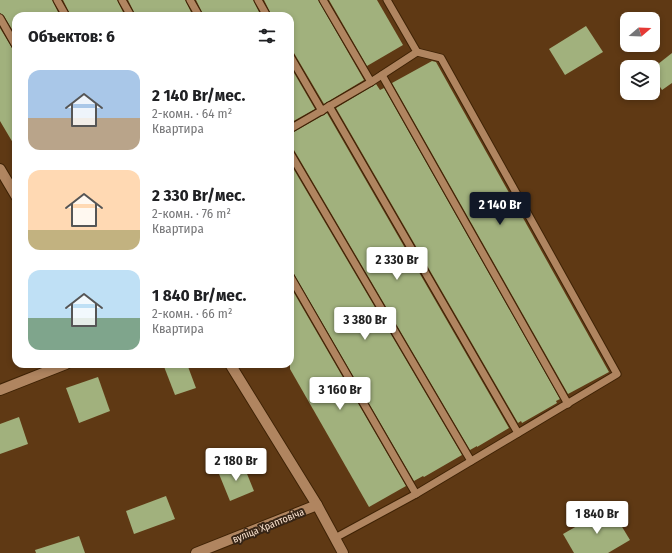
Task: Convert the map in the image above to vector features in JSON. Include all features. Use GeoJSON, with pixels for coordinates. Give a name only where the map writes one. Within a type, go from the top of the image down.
{"type":"FeatureCollection","features":[{"type":"Feature","properties":{"kind":"street"},"geometry":{"type":"LineString","coordinates":[[0,169],[12,189]]}},
{"type":"Feature","properties":{"kind":"street"},"geometry":{"type":"LineString","coordinates":[[0,390],[56,368]]}},
{"type":"Feature","properties":{"kind":"street"},"geometry":{"type":"LineString","coordinates":[[232,368],[317,505],[343,553]]}},
{"type":"Feature","properties":{"kind":"street","name":"вуліца Храптовіча"},"geometry":{"type":"LineString","coordinates":[[196,553],[317,505]]}},
{"type":"Feature","properties":{"kind":"lane"},"geometry":{"type":"LineString","coordinates":[[57,0],[64,12]]}},
{"type":"Feature","properties":{"kind":"lane"},"geometry":{"type":"LineString","coordinates":[[122,0],[130,12]]}},
{"type":"Feature","properties":{"kind":"lane"},"geometry":{"type":"LineString","coordinates":[[190,0],[197,12]]}},
{"type":"Feature","properties":{"kind":"lane"},"geometry":{"type":"LineString","coordinates":[[258,0],[265,12]]}},
{"type":"Feature","properties":{"kind":"lane"},"geometry":{"type":"LineString","coordinates":[[323,0],[371,82]]}},
{"type":"Feature","properties":{"kind":"lane"},"geometry":{"type":"LineString","coordinates":[[335,538],[416,494],[617,374],[441,58],[418,52],[388,0]]}},
{"type":"Feature","properties":{"kind":"lane"},"geometry":{"type":"LineString","coordinates":[[0,18],[12,39]]}},
{"type":"Feature","properties":{"kind":"lane"},"geometry":{"type":"LineString","coordinates":[[294,127],[371,82],[418,52]]}},
{"type":"Feature","properties":{"kind":"lane"},"geometry":{"type":"LineString","coordinates":[[294,63],[322,111]]}},
{"type":"Feature","properties":{"kind":"lane"},"geometry":{"type":"LineString","coordinates":[[382,75],[568,404]]}},
{"type":"Feature","properties":{"kind":"lane"},"geometry":{"type":"LineString","coordinates":[[329,106],[518,433]]}},
{"type":"Feature","properties":{"kind":"lane"},"geometry":{"type":"LineString","coordinates":[[294,160],[471,461]]}},
{"type":"Feature","properties":{"kind":"lane"},"geometry":{"type":"LineString","coordinates":[[294,283],[416,494]]}},
{"type":"Feature","properties":{"kind":"building"},"geometry":{"type":"Polygon","coordinates":[[[0,0],[52,0],[58,12],[12,12],[12,29],[4,16],[0,13],[0,0]]]}},
{"type":"Feature","properties":{"kind":"building"},"geometry":{"type":"Polygon","coordinates":[[[63,0],[117,0],[123,12],[69,12],[63,0]]]}},
{"type":"Feature","properties":{"kind":"building"},"geometry":{"type":"Polygon","coordinates":[[[128,0],[185,0],[191,12],[134,12],[128,0]]]}},
{"type":"Feature","properties":{"kind":"building"},"geometry":{"type":"Polygon","coordinates":[[[196,0],[253,0],[259,12],[202,12],[196,0]]]}},
{"type":"Feature","properties":{"kind":"building"},"geometry":{"type":"Polygon","coordinates":[[[264,0],[318,0],[364,80],[324,104],[294,53],[294,12],[270,12],[264,0]]]}},
{"type":"Feature","properties":{"kind":"building"},"geometry":{"type":"Polygon","coordinates":[[[329,0],[377,0],[403,45],[367,66],[329,0]]]}},
{"type":"Feature","properties":{"kind":"building"},"geometry":{"type":"Polygon","coordinates":[[[586,26],[603,52],[565,75],[549,49],[586,26]]]}},
{"type":"Feature","properties":{"kind":"building"},"geometry":{"type":"Polygon","coordinates":[[[0,28],[12,48],[12,141],[0,121],[0,28]]]}},
{"type":"Feature","properties":{"kind":"building"},"geometry":{"type":"Polygon","coordinates":[[[672,53],[672,83],[662,90],[660,87],[660,62],[672,53]]]}},
{"type":"Feature","properties":{"kind":"building"},"geometry":{"type":"Polygon","coordinates":[[[432,61],[436,62],[609,372],[568,394],[392,83],[432,61]]]}},
{"type":"Feature","properties":{"kind":"building"},"geometry":{"type":"Polygon","coordinates":[[[294,73],[315,109],[294,121],[294,73]]]}},
{"type":"Feature","properties":{"kind":"building"},"geometry":{"type":"Polygon","coordinates":[[[376,84],[380,90],[384,88],[560,399],[556,401],[557,403],[522,423],[521,421],[518,423],[336,108],[376,84]]]}},
{"type":"Feature","properties":{"kind":"building"},"geometry":{"type":"Polygon","coordinates":[[[327,113],[509,428],[470,450],[294,150],[294,132],[327,113]]]}},
{"type":"Feature","properties":{"kind":"building"},"geometry":{"type":"Polygon","coordinates":[[[294,170],[462,455],[424,477],[423,476],[414,481],[294,274],[294,170]]]}},
{"type":"Feature","properties":{"kind":"building"},"geometry":{"type":"Polygon","coordinates":[[[294,293],[406,486],[369,507],[290,369],[294,368],[294,293]]]}},
{"type":"Feature","properties":{"kind":"building"},"geometry":{"type":"Polygon","coordinates":[[[165,368],[188,368],[196,388],[175,395],[165,368]]]}},
{"type":"Feature","properties":{"kind":"building"},"geometry":{"type":"Polygon","coordinates":[[[98,377],[110,411],[79,423],[66,388],[98,377]]]}},
{"type":"Feature","properties":{"kind":"building"},"geometry":{"type":"Polygon","coordinates":[[[19,417],[28,444],[0,454],[0,424],[19,417]]]}},
{"type":"Feature","properties":{"kind":"building"},"geometry":{"type":"Polygon","coordinates":[[[243,464],[254,491],[230,501],[219,474],[243,464]]]}},
{"type":"Feature","properties":{"kind":"building"},"geometry":{"type":"Polygon","coordinates":[[[166,496],[175,519],[134,534],[126,511],[166,496]]]}},
{"type":"Feature","properties":{"kind":"building"},"geometry":{"type":"Polygon","coordinates":[[[610,507],[630,540],[608,553],[574,553],[563,534],[610,507]]]}},
{"type":"Feature","properties":{"kind":"building"},"geometry":{"type":"Polygon","coordinates":[[[79,536],[85,553],[36,553],[35,550],[79,536]]]}}]}
